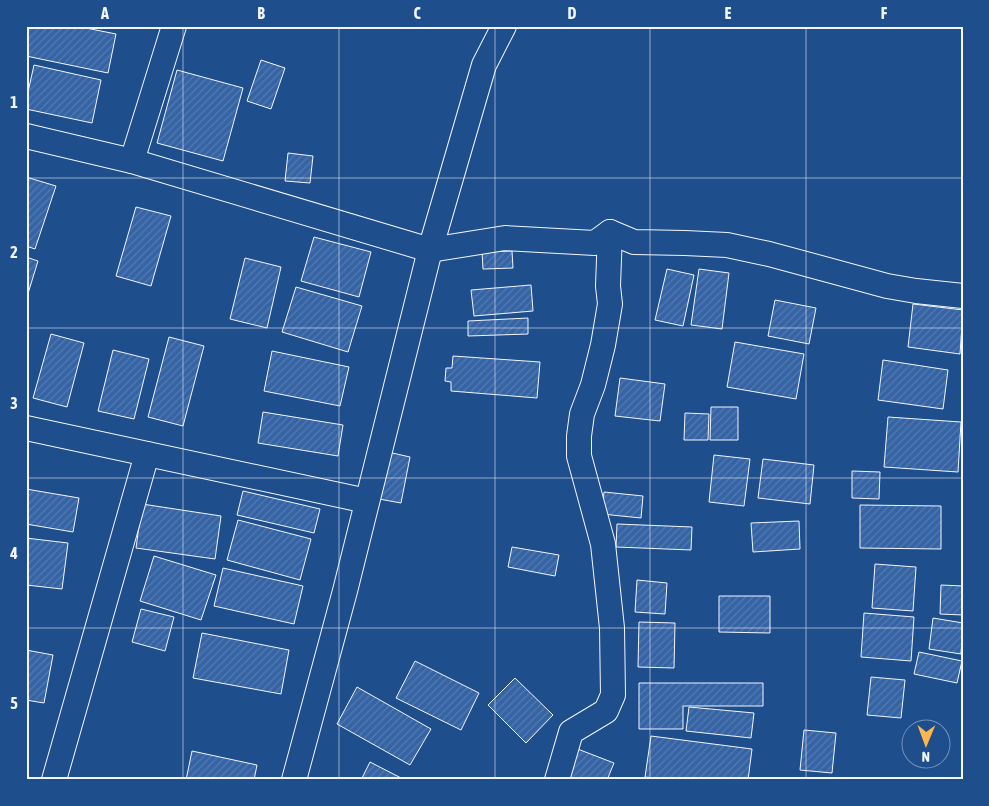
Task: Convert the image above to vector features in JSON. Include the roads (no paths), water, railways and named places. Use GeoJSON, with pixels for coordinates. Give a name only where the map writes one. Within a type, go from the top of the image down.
{"type":"FeatureCollection","features":[{"type":"Feature","properties":{"kind":"street"},"geometry":{"type":"LineString","coordinates":[[132,161],[174,26]]}},
{"type":"Feature","properties":{"kind":"street"},"geometry":{"type":"LineString","coordinates":[[294,780],[430,250],[484,64],[504,26]]}},
{"type":"Feature","properties":{"kind":"street"},"geometry":{"type":"LineString","coordinates":[[26,136],[132,161],[430,250],[505,238],[595,243],[610,232]]}},
{"type":"Feature","properties":{"kind":"street"},"geometry":{"type":"LineString","coordinates":[[610,232],[634,242],[727,245],[769,254],[887,286],[916,292],[963,296]]}},
{"type":"Feature","properties":{"kind":"street"},"geometry":{"type":"LineString","coordinates":[[557,780],[571,732],[606,711],[613,695],[612,628],[603,544],[579,456],[582,414],[593,385],[603,345],[610,304],[608,286],[610,232]]}},
{"type":"Feature","properties":{"kind":"street"},"geometry":{"type":"LineString","coordinates":[[26,428],[367,501]]}},
{"type":"Feature","properties":{"kind":"street"},"geometry":{"type":"LineString","coordinates":[[54,780],[147,454]]}}]}
